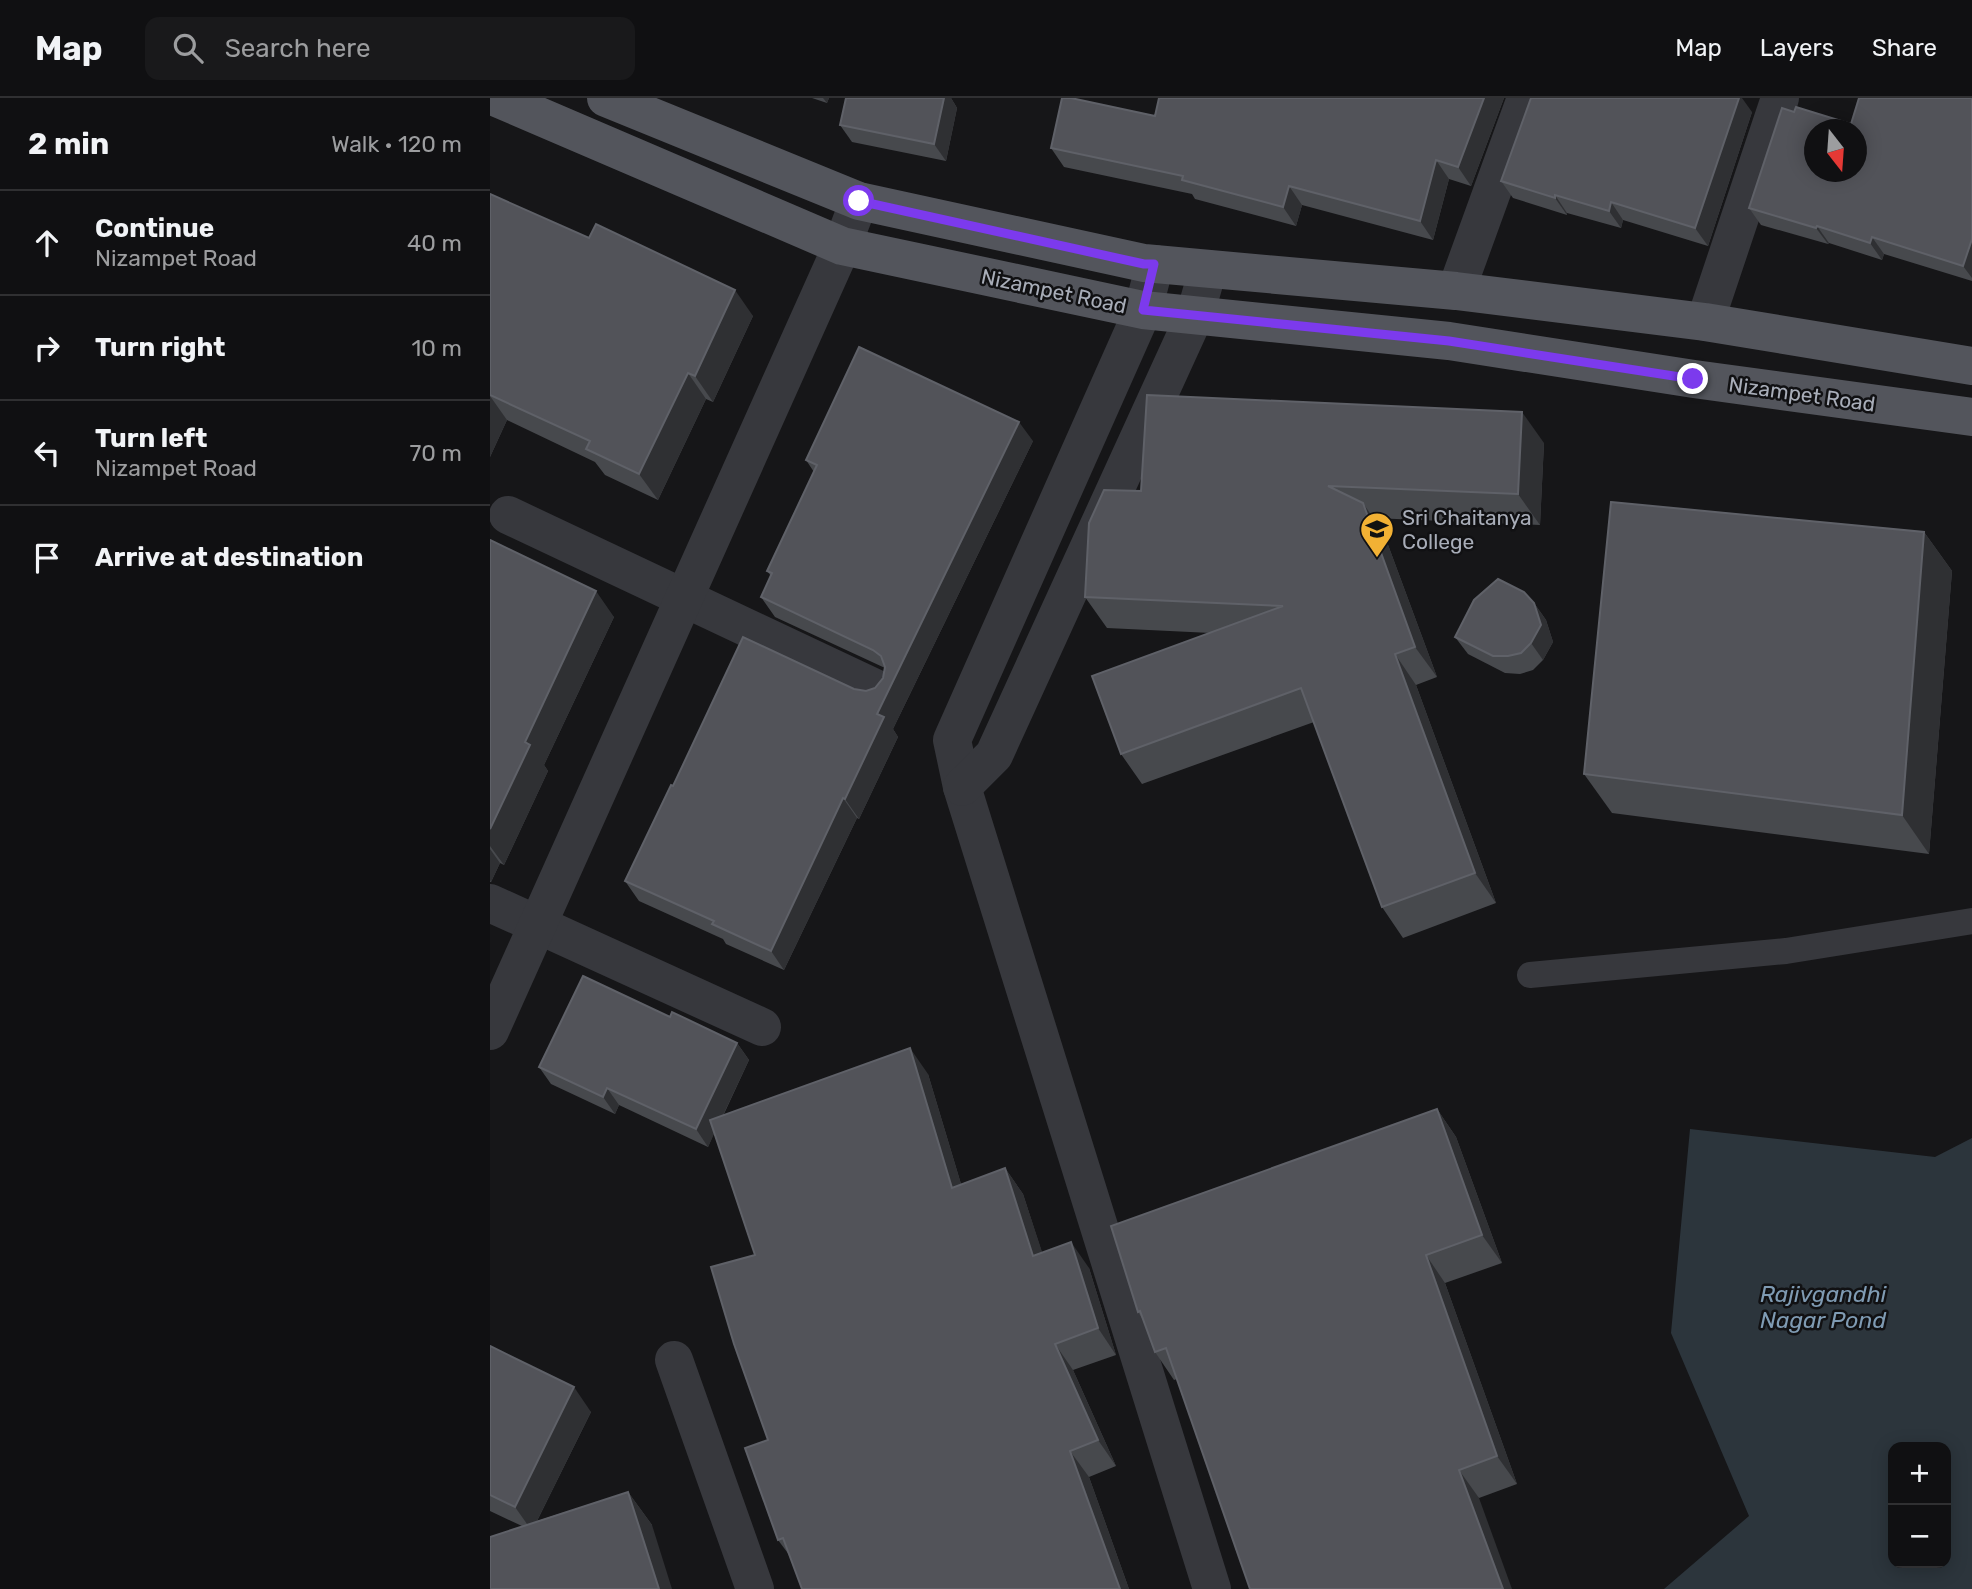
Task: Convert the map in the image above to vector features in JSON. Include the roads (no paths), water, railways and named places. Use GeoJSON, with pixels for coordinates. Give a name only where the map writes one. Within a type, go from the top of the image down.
{"type":"FeatureCollection","features":[{"type":"Feature","properties":{"kind":"main road","name":"Nizampet Road"},"geometry":{"type":"LineString","coordinates":[[497,98],[549,108],[842,246],[1143,310],[1449,341],[1693,379],[1972,417]]}},
{"type":"Feature","properties":{"kind":"main road"},"geometry":{"type":"LineString","coordinates":[[606,98],[859,201],[1144,264],[1456,291],[1705,322],[1972,366]]}},
{"type":"Feature","properties":{"kind":"street"},"geometry":{"type":"LineString","coordinates":[[1456,291],[1525,98]]}},
{"type":"Feature","properties":{"kind":"street"},"geometry":{"type":"LineString","coordinates":[[1705,322],[1780,98]]}},
{"type":"Feature","properties":{"kind":"street"},"geometry":{"type":"LineString","coordinates":[[490,1031],[842,246],[859,201]]}},
{"type":"Feature","properties":{"kind":"street"},"geometry":{"type":"LineString","coordinates":[[1154,264],[1143,310],[952,740],[962,787],[1212,1589]]}},
{"type":"Feature","properties":{"kind":"street"},"geometry":{"type":"LineString","coordinates":[[962,787],[994,755],[1195,315],[1208,269]]}},
{"type":"Feature","properties":{"kind":"street"},"geometry":{"type":"LineString","coordinates":[[508,515],[877,689]]}},
{"type":"Feature","properties":{"kind":"street"},"geometry":{"type":"LineString","coordinates":[[490,903],[762,1027]]}},
{"type":"Feature","properties":{"kind":"street"},"geometry":{"type":"LineString","coordinates":[[674,1360],[755,1589]]}},
{"type":"Feature","properties":{"kind":"lane"},"geometry":{"type":"LineString","coordinates":[[1530,975],[1786,951],[1972,921]]}},
{"type":"Feature","properties":{"kind":"water","name":"Rajivgandhi Nagar Pond"},"geometry":{"type":"Polygon","coordinates":[[[1690,1129],[1935,1157],[1972,1138],[1972,1589],[1664,1589],[1749,1516],[1671,1333],[1690,1129]]]}},
{"type":"Feature","properties":{"kind":"place","name":"Sri Chaitanya College"},"geometry":{"type":"Point","coordinates":[1377,559]}}]}
